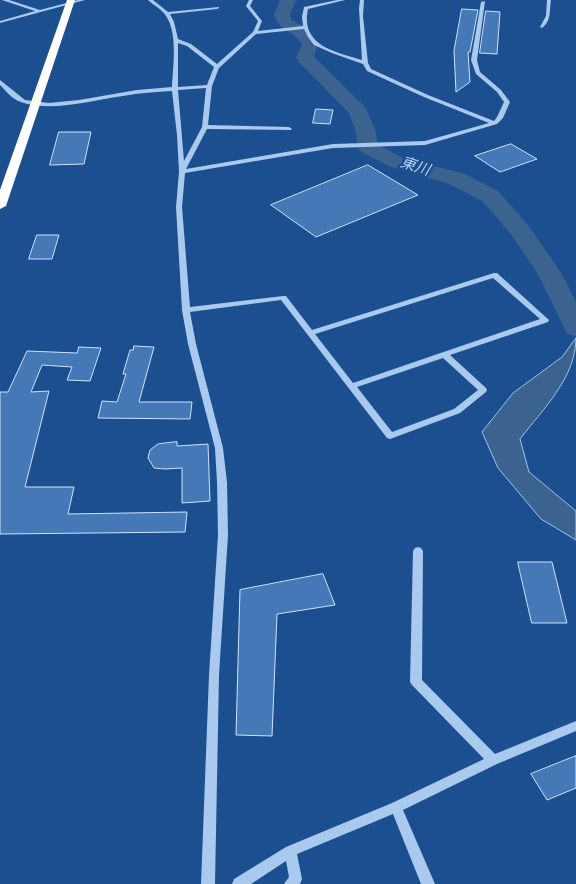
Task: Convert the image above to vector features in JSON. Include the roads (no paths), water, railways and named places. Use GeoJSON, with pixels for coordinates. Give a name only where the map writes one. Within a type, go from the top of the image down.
{"type":"FeatureCollection","features":[{"type":"Feature","properties":{"kind":"highway"},"geometry":{"type":"LineString","coordinates":[[0,206],[71,2]]}},
{"type":"Feature","properties":{"kind":"street"},"geometry":{"type":"LineString","coordinates":[[4,0],[38,11]]}},
{"type":"Feature","properties":{"kind":"street"},"geometry":{"type":"LineString","coordinates":[[0,22],[83,0]]}},
{"type":"Feature","properties":{"kind":"street"},"geometry":{"type":"LineString","coordinates":[[150,0],[167,13],[172,22],[176,40],[175,90],[182,172],[179,207],[186,310],[192,344],[219,448],[222,482],[223,535],[214,675],[208,884]]}},
{"type":"Feature","properties":{"kind":"street"},"geometry":{"type":"LineString","coordinates":[[182,172],[205,127],[209,86],[216,67],[255,33],[260,21],[248,6],[252,0]]}},
{"type":"Feature","properties":{"kind":"street"},"geometry":{"type":"LineString","coordinates":[[343,0],[306,8],[304,11],[303,28],[315,43],[365,63]]}},
{"type":"Feature","properties":{"kind":"street"},"geometry":{"type":"LineString","coordinates":[[362,0],[361,8],[366,49],[365,63],[369,70],[495,123]]}},
{"type":"Feature","properties":{"kind":"street"},"geometry":{"type":"LineString","coordinates":[[542,27],[547,21],[549,12],[547,5],[549,0]]}},
{"type":"Feature","properties":{"kind":"street"},"geometry":{"type":"LineString","coordinates":[[182,172],[349,145],[425,143],[495,123],[500,118],[507,102],[499,91],[478,73],[474,60],[483,2]]}},
{"type":"Feature","properties":{"kind":"street"},"geometry":{"type":"LineString","coordinates":[[167,13],[217,8]]}},
{"type":"Feature","properties":{"kind":"street"},"geometry":{"type":"LineString","coordinates":[[255,33],[303,28]]}},
{"type":"Feature","properties":{"kind":"street"},"geometry":{"type":"LineString","coordinates":[[176,40],[189,46],[216,67]]}},
{"type":"Feature","properties":{"kind":"street"},"geometry":{"type":"LineString","coordinates":[[0,82],[19,99],[36,104],[51,104],[138,92],[209,86]]}},
{"type":"Feature","properties":{"kind":"street"},"geometry":{"type":"LineString","coordinates":[[205,127],[289,129]]}},
{"type":"Feature","properties":{"kind":"street"},"geometry":{"type":"LineString","coordinates":[[312,333],[494,275],[545,320],[352,386]]}},
{"type":"Feature","properties":{"kind":"street"},"geometry":{"type":"LineString","coordinates":[[186,310],[283,298],[390,436],[457,411],[483,390],[444,354]]}},
{"type":"Feature","properties":{"kind":"street"},"geometry":{"type":"LineString","coordinates":[[418,551],[416,682],[493,760]]}},
{"type":"Feature","properties":{"kind":"street"},"geometry":{"type":"LineString","coordinates":[[239,884],[290,852],[396,807],[493,760],[576,726]]}},
{"type":"Feature","properties":{"kind":"street"},"geometry":{"type":"LineString","coordinates":[[396,807],[428,884]]}},
{"type":"Feature","properties":{"kind":"street"},"geometry":{"type":"LineString","coordinates":[[290,852],[296,879],[291,884]]}},
{"type":"Feature","properties":{"kind":"water"},"geometry":{"type":"Polygon","coordinates":[[[576,338],[570,367],[564,380],[520,439],[529,472],[576,511],[576,540],[541,519],[498,468],[482,432],[513,393],[562,357],[576,338]]]}},
{"type":"Feature","properties":{"kind":"waterway","name":"東川"},"geometry":{"type":"LineString","coordinates":[[288,0],[282,15],[285,23],[302,32],[310,44],[305,58],[358,111],[365,129],[368,148],[396,162],[457,179],[490,196],[520,230],[550,274],[576,328]]}}]}
